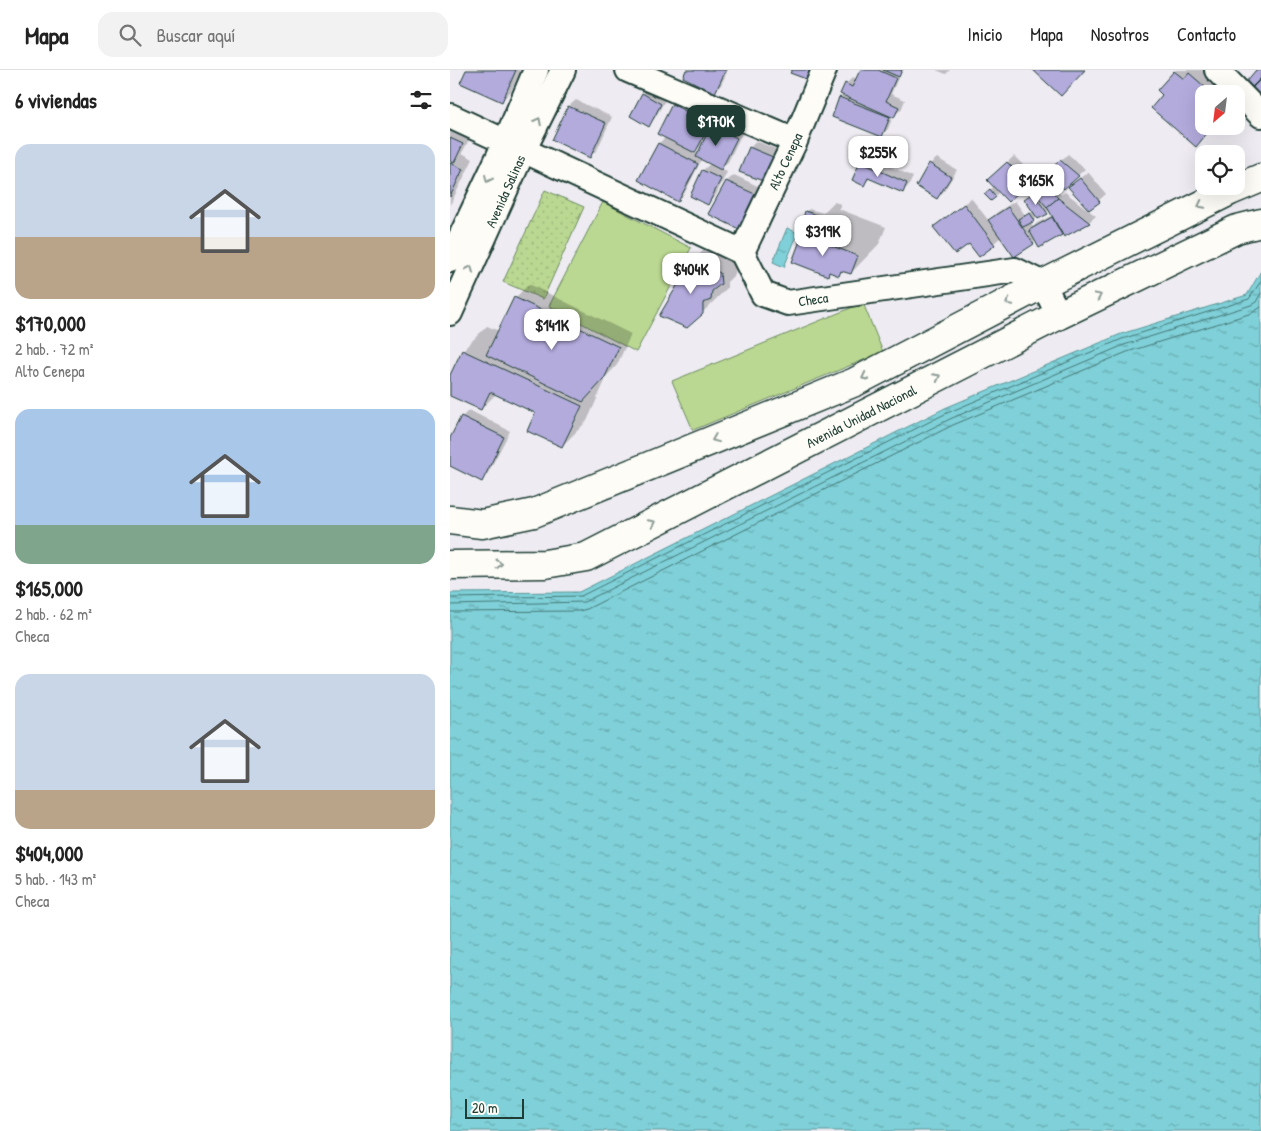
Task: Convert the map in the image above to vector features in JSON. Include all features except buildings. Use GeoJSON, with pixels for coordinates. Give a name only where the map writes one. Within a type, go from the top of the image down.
{"type":"FeatureCollection","features":[{"type":"Feature","properties":{"kind":"main road"},"geometry":{"type":"LineString","coordinates":[[450,520],[482,524],[534,513],[855,382],[1043,284],[1230,191],[1261,178]]}},
{"type":"Feature","properties":{"kind":"main road","name":"Avenida Unidad Nacional"},"geometry":{"type":"LineString","coordinates":[[450,565],[545,564],[586,557],[1059,315],[1237,229],[1261,223]]}},
{"type":"Feature","properties":{"kind":"street","name":"Avenida Salinas"},"geometry":{"type":"LineString","coordinates":[[450,314],[514,147],[536,70]]}},
{"type":"Feature","properties":{"kind":"street","name":"Avenida Salinas"},"geometry":{"type":"LineString","coordinates":[[450,260],[514,147],[563,70]]}},
{"type":"Feature","properties":{"kind":"street"},"geometry":{"type":"LineString","coordinates":[[628,70],[795,141]]}},
{"type":"Feature","properties":{"kind":"street","name":"Alto Cenepa"},"geometry":{"type":"LineString","coordinates":[[742,252],[795,141],[824,70]]}},
{"type":"Feature","properties":{"kind":"street"},"geometry":{"type":"LineString","coordinates":[[1217,70],[1261,115]]}},
{"type":"Feature","properties":{"kind":"street"},"geometry":{"type":"LineString","coordinates":[[450,116],[742,252]]}},
{"type":"Feature","properties":{"kind":"street","name":"Checa"},"geometry":{"type":"LineString","coordinates":[[742,252],[763,294],[788,303],[1014,270],[1043,284]]}},
{"type":"Feature","properties":{"kind":"street"},"geometry":{"type":"LineString","coordinates":[[1043,284],[1059,315]]}},
{"type":"Feature","properties":{"kind":"green space"},"geometry":{"type":"Polygon","coordinates":[[[545,190],[584,207],[543,299],[503,282],[545,190]]]}},
{"type":"Feature","properties":{"kind":"green space"},"geometry":{"type":"Polygon","coordinates":[[[603,202],[691,248],[636,352],[549,306],[603,202]]]}},
{"type":"Feature","properties":{"kind":"green space"},"geometry":{"type":"Polygon","coordinates":[[[863,303],[883,352],[693,430],[672,381],[863,303]]]}},
{"type":"Feature","properties":{"kind":"water"},"geometry":{"type":"Polygon","coordinates":[[[787,228],[798,233],[784,267],[773,262],[787,228]]]}},
{"type":"Feature","properties":{"kind":"water"},"geometry":{"type":"Polygon","coordinates":[[[1261,271],[1261,1131],[450,1131],[450,593],[579,592],[945,408],[1121,334],[1247,295],[1261,271]]]}}]}
